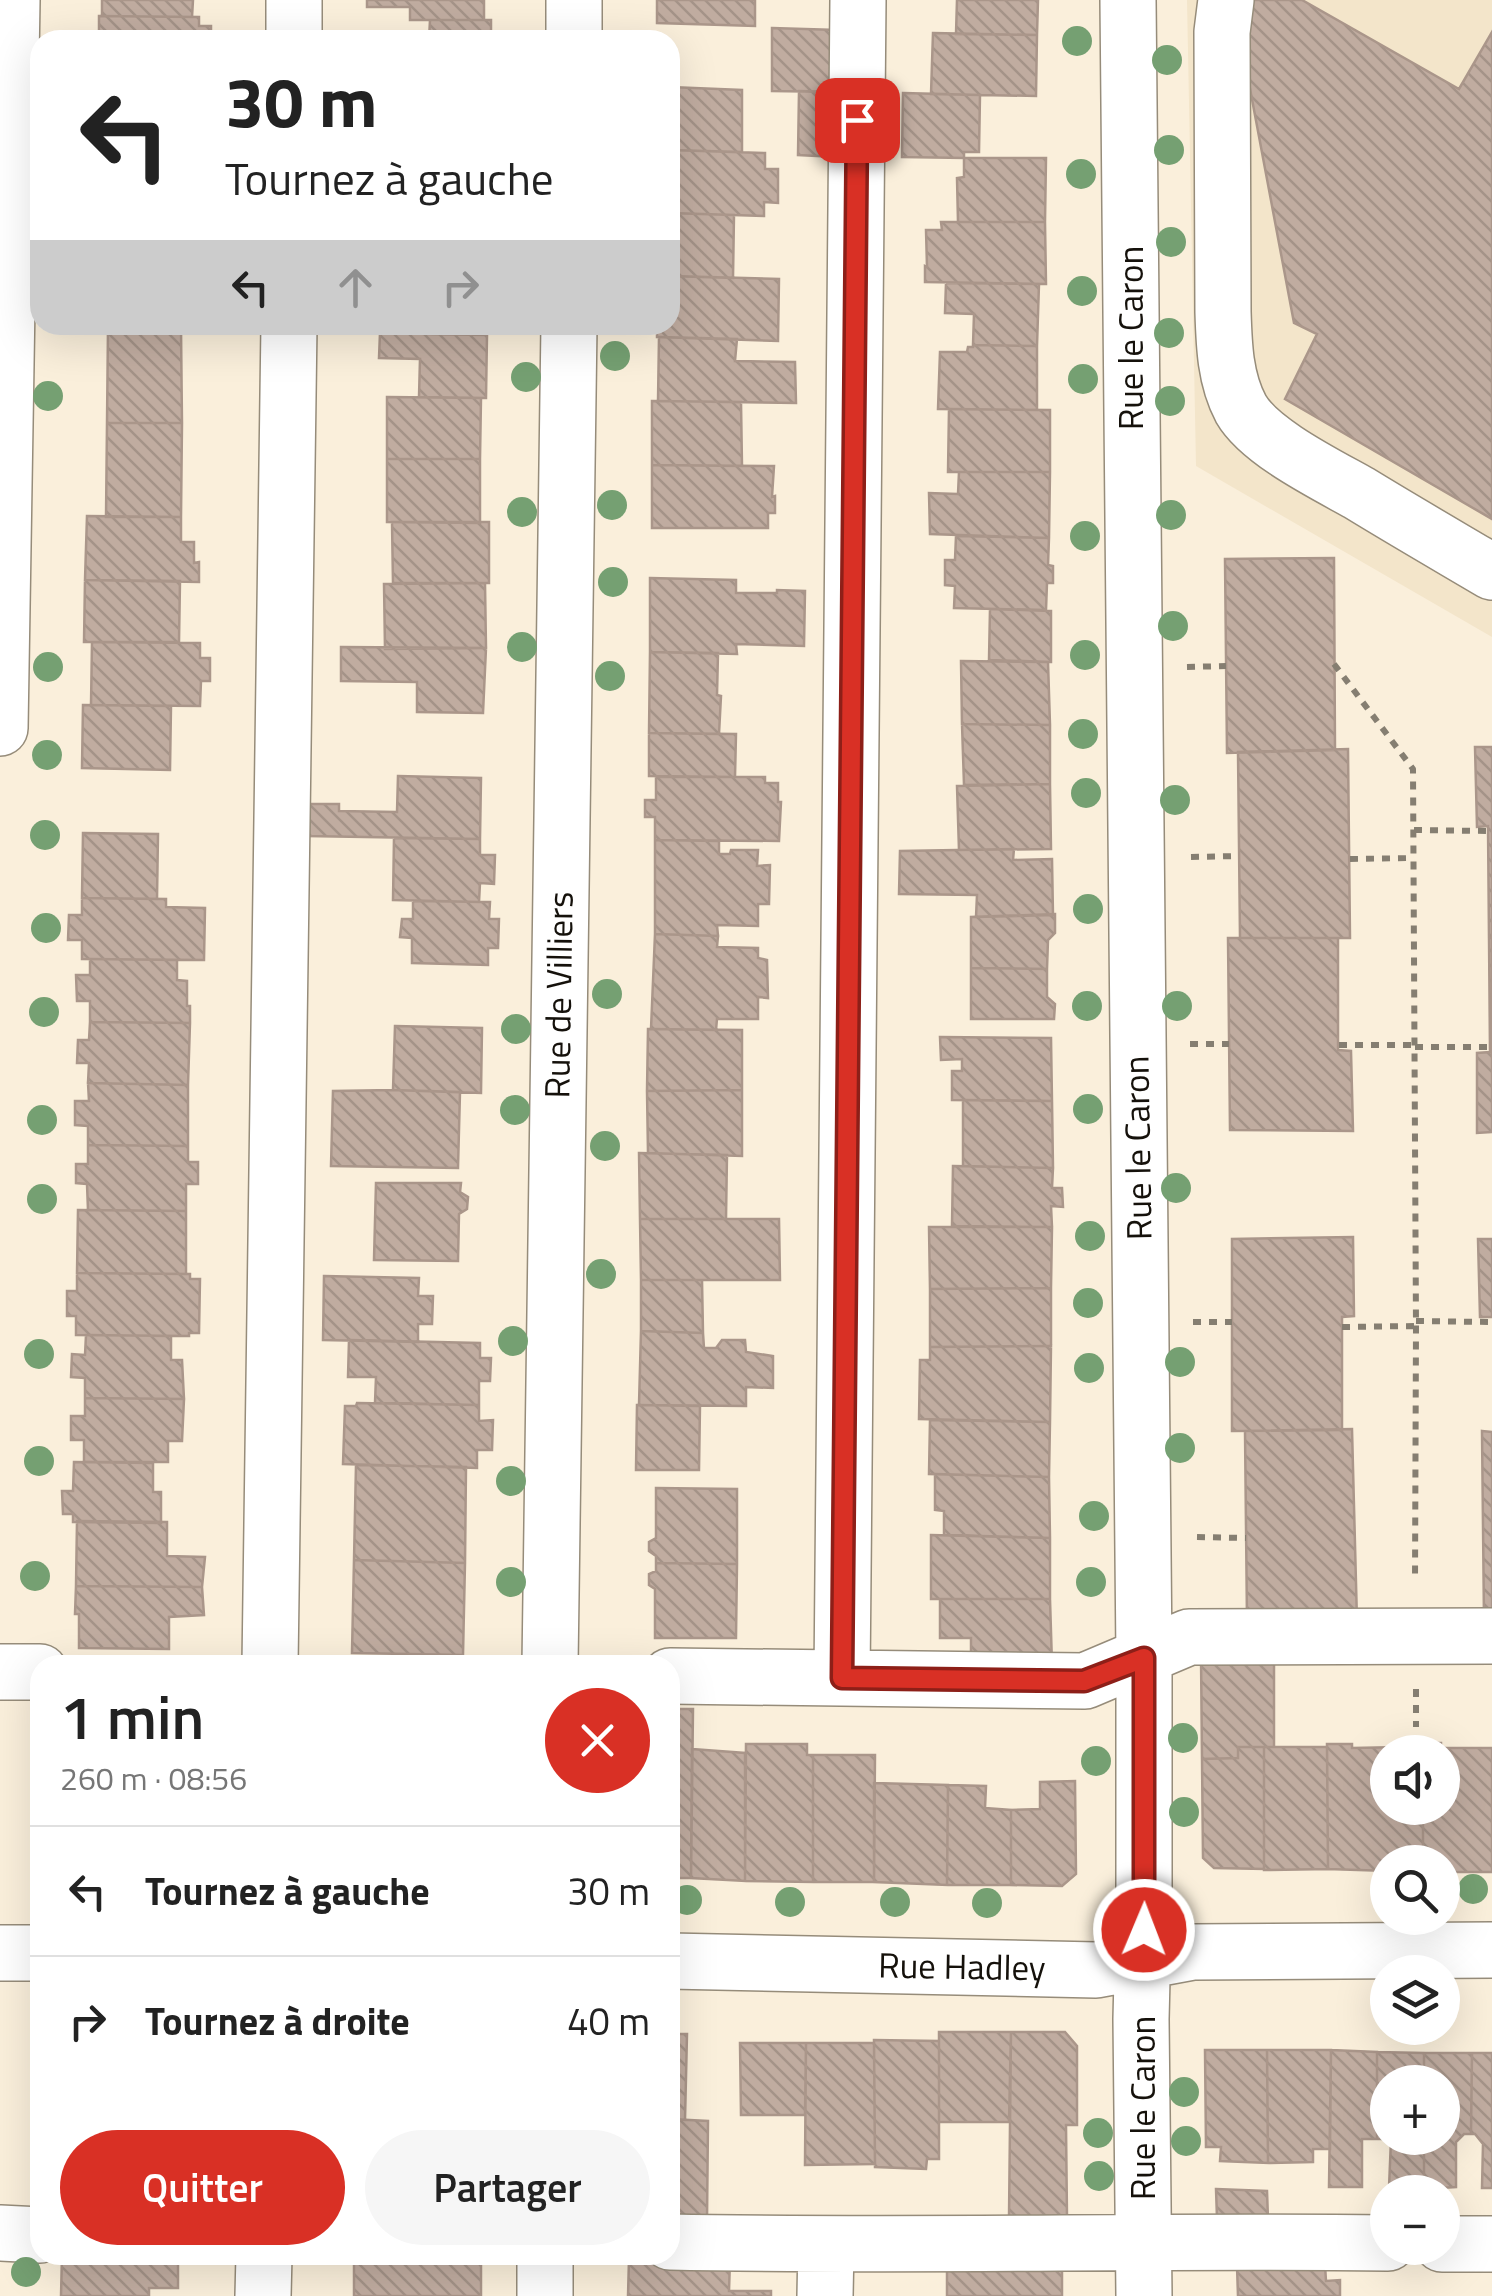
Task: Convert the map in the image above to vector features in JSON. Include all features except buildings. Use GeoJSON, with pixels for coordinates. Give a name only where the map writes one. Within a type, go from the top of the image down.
{"type":"FeatureCollection","features":[{"type":"Feature","properties":{"kind":"street"},"geometry":{"type":"LineString","coordinates":[[0,728],[12,0]]}},
{"type":"Feature","properties":{"kind":"street"},"geometry":{"type":"LineString","coordinates":[[294,0],[294,30]]}},
{"type":"Feature","properties":{"kind":"street"},"geometry":{"type":"LineString","coordinates":[[574,0],[574,30]]}},
{"type":"Feature","properties":{"kind":"street"},"geometry":{"type":"LineString","coordinates":[[842,1678],[858,0]]}},
{"type":"Feature","properties":{"kind":"street","name":"Rue le Caron"},"geometry":{"type":"LineString","coordinates":[[1128,0],[1144,1658],[1144,2296]]}},
{"type":"Feature","properties":{"kind":"street"},"geometry":{"type":"LineString","coordinates":[[1226,0],[1222,32],[1223,312],[1230,384],[1240,408],[1252,426],[1302,460],[1492,572]]}},
{"type":"Feature","properties":{"kind":"street"},"geometry":{"type":"LineString","coordinates":[[270,1655],[290,335]]}},
{"type":"Feature","properties":{"kind":"street","name":"Rue de Villiers"},"geometry":{"type":"LineString","coordinates":[[550,1655],[570,335]]}},
{"type":"Feature","properties":{"kind":"street"},"geometry":{"type":"LineString","coordinates":[[680,1676],[1084,1681],[1189,1637],[1492,1636]]}},
{"type":"Feature","properties":{"kind":"street"},"geometry":{"type":"LineString","coordinates":[[0,1672],[30,1672]]}},
{"type":"Feature","properties":{"kind":"street","name":"Rue Hadley"},"geometry":{"type":"LineString","coordinates":[[680,1961],[1096,1970],[1193,1952],[1492,1950]]}},
{"type":"Feature","properties":{"kind":"street"},"geometry":{"type":"LineString","coordinates":[[0,1953],[30,1953]]}},
{"type":"Feature","properties":{"kind":"street"},"geometry":{"type":"LineString","coordinates":[[0,2234],[30,2235]]}},
{"type":"Feature","properties":{"kind":"street"},"geometry":{"type":"LineString","coordinates":[[680,2244],[826,2271],[1144,2242],[1370,2243]]}},
{"type":"Feature","properties":{"kind":"street"},"geometry":{"type":"LineString","coordinates":[[1460,2244],[1492,2244]]}},
{"type":"Feature","properties":{"kind":"street"},"geometry":{"type":"LineString","coordinates":[[263,2296],[264,2265]]}},
{"type":"Feature","properties":{"kind":"street"},"geometry":{"type":"LineString","coordinates":[[544,2296],[545,2265]]}},
{"type":"Feature","properties":{"kind":"path"},"geometry":{"type":"LineString","coordinates":[[1334,664],[1413,768],[1416,1727]]}},
{"type":"Feature","properties":{"kind":"path"},"geometry":{"type":"LineString","coordinates":[[1183,668],[1226,666]]}},
{"type":"Feature","properties":{"kind":"path"},"geometry":{"type":"LineString","coordinates":[[1414,830],[1488,831]]}},
{"type":"Feature","properties":{"kind":"path"},"geometry":{"type":"LineString","coordinates":[[1184,858],[1239,856]]}},
{"type":"Feature","properties":{"kind":"path"},"geometry":{"type":"LineString","coordinates":[[1350,858],[1414,858]]}},
{"type":"Feature","properties":{"kind":"path"},"geometry":{"type":"LineString","coordinates":[[1184,1044],[1229,1044]]}},
{"type":"Feature","properties":{"kind":"path"},"geometry":{"type":"LineString","coordinates":[[1339,1046],[1490,1047]]}},
{"type":"Feature","properties":{"kind":"path"},"geometry":{"type":"LineString","coordinates":[[1186,1322],[1232,1322]]}},
{"type":"Feature","properties":{"kind":"path"},"geometry":{"type":"LineString","coordinates":[[1342,1326],[1492,1322]]}},
{"type":"Feature","properties":{"kind":"path"},"geometry":{"type":"LineString","coordinates":[[1188,1537],[1246,1538]]}},
{"type":"Feature","properties":{"kind":"shaded area"},"geometry":{"type":"Polygon","coordinates":[[[1187,0],[1492,0],[1492,637],[1196,466],[1187,0]]]}},
{"type":"Feature","properties":{"kind":"route"},"geometry":{"type":"LineString","coordinates":[[857,120],[842,1678],[1084,1681],[1144,1658],[1144,1930]]}}]}
